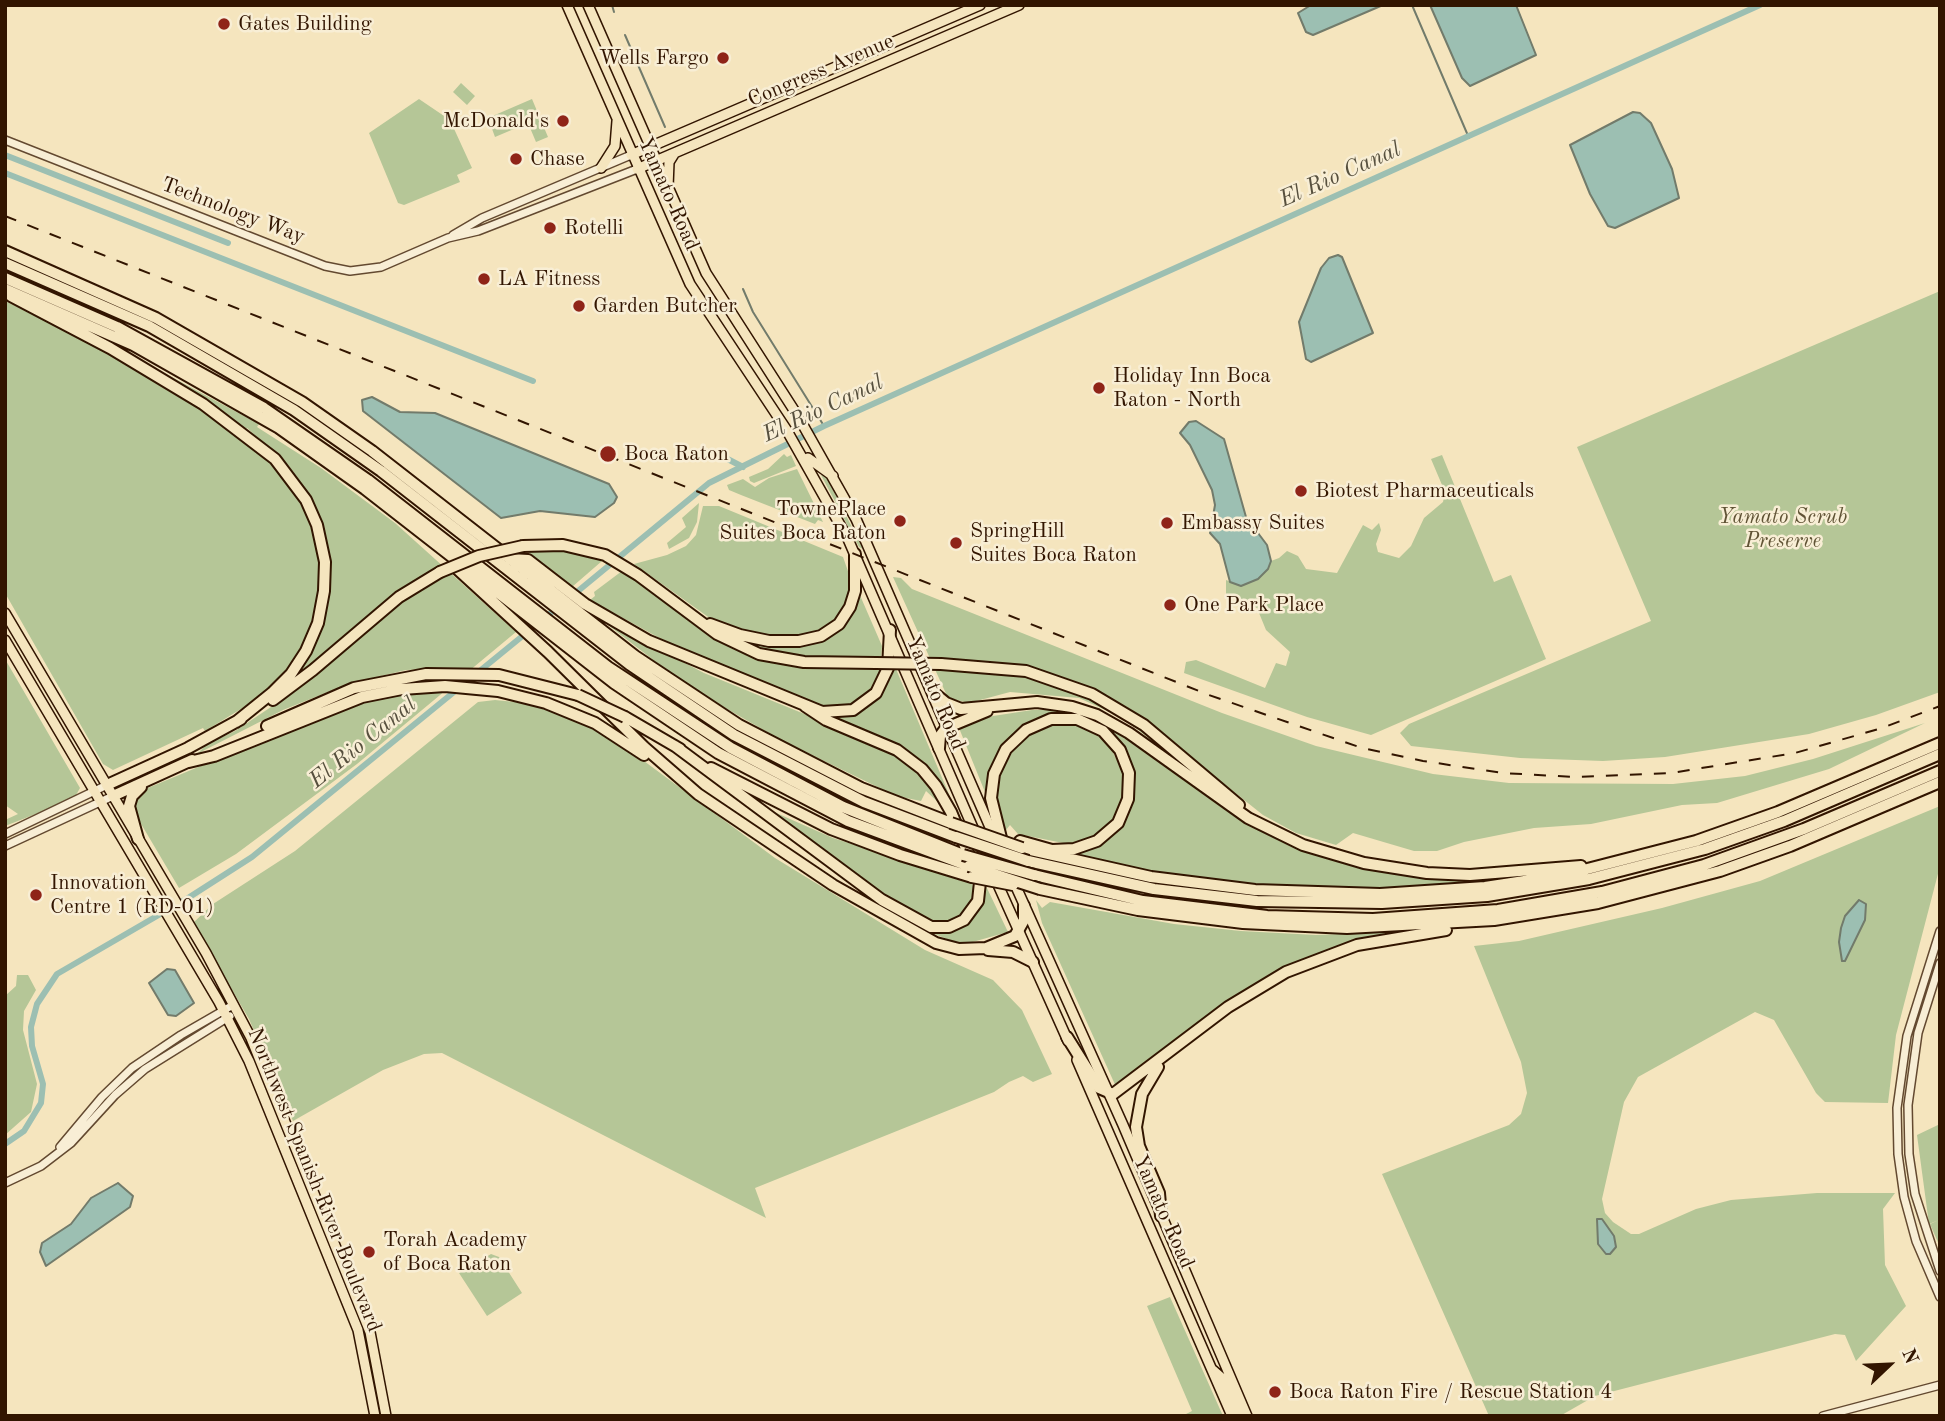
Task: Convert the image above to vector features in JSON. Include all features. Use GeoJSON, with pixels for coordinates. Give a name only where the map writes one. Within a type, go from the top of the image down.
{"type":"FeatureCollection","features":[{"type":"Feature","properties":{"kind":"highway"},"geometry":{"type":"LineString","coordinates":[[5,251],[128,304],[266,379],[363,444],[668,679],[748,730],[861,788],[977,832],[1091,866],[1172,881],[1328,894],[1464,889],[1547,878],[1675,847],[1758,820],[1940,743]]}},
{"type":"Feature","properties":{"kind":"highway"},"geometry":{"type":"LineString","coordinates":[[5,263],[139,321],[258,387],[364,458],[552,592]]}},
{"type":"Feature","properties":{"kind":"highway"},"geometry":{"type":"LineString","coordinates":[[5,278],[117,327],[255,403],[368,480],[528,611]]}},
{"type":"Feature","properties":{"kind":"highway"},"geometry":{"type":"LineString","coordinates":[[5,291],[114,335],[225,395],[322,458],[554,630],[669,709],[768,770],[881,824],[963,855],[1034,875],[1143,901],[1267,916],[1373,919],[1488,911],[1602,892],[1704,865],[1804,830],[1940,771]]}},
{"type":"Feature","properties":{"kind":"highway"},"geometry":{"type":"LineString","coordinates":[[5,291],[110,348],[203,404],[275,459],[306,500],[317,525],[324,562],[324,591],[318,623],[306,650],[290,674],[272,693],[236,722]]}},
{"type":"Feature","properties":{"kind":"highway"},"geometry":{"type":"LineString","coordinates":[[415,527],[644,747],[698,794],[798,863],[887,917],[941,945],[1013,953],[1033,962]]}},
{"type":"Feature","properties":{"kind":"highway"},"geometry":{"type":"LineString","coordinates":[[107,785],[188,748],[236,722],[296,684],[399,597],[440,572],[480,556],[523,546],[563,544],[596,552],[628,568],[725,639],[769,656],[804,662],[942,664],[1026,671],[1092,694],[1144,725],[1247,811],[1324,852]]}},
{"type":"Feature","properties":{"kind":"highway"},"geometry":{"type":"LineString","coordinates":[[698,619],[740,635],[769,641],[799,641],[821,636],[839,624],[850,607],[855,591],[855,554]]}},
{"type":"Feature","properties":{"kind":"highway"},"geometry":{"type":"LineString","coordinates":[[577,611],[805,706],[837,713],[853,710],[869,700],[887,672],[890,630]]}},
{"type":"Feature","properties":{"kind":"highway"},"geometry":{"type":"LineString","coordinates":[[577,611],[663,690],[751,746],[864,802],[1028,861],[1154,889],[1257,901],[1382,904],[1488,896],[1589,879],[1694,852],[1793,817],[1940,754]]}},
{"type":"Feature","properties":{"kind":"highway"},"geometry":{"type":"LineString","coordinates":[[554,630],[647,707],[745,769],[867,830],[970,872]]}},
{"type":"Feature","properties":{"kind":"highway"},"geometry":{"type":"LineString","coordinates":[[113,796],[334,694],[385,680],[449,673],[499,676],[535,682],[578,695],[625,717],[746,788],[822,825],[900,855],[1040,889],[1148,911],[1253,924],[1347,928],[1494,920]]}},
{"type":"Feature","properties":{"kind":"highway"},"geometry":{"type":"LineString","coordinates":[[189,762],[214,755],[351,701],[391,691],[434,687],[483,689],[522,696],[583,717],[626,742],[687,789],[698,794]]}},
{"type":"Feature","properties":{"kind":"highway"},"geometry":{"type":"LineString","coordinates":[[934,693],[946,703],[961,709],[1054,703],[1097,715],[1135,737],[1230,807],[1285,837],[1324,852],[1374,866],[1448,874],[1506,874],[1612,863]]}},
{"type":"Feature","properties":{"kind":"highway"},"geometry":{"type":"LineString","coordinates":[[939,748],[940,736],[948,727],[1006,705]]}},
{"type":"Feature","properties":{"kind":"highway"},"geometry":{"type":"LineString","coordinates":[[675,746],[841,872],[894,907],[931,927],[949,927],[964,920],[978,901],[980,882],[948,807],[936,786],[922,769],[897,750],[826,720],[805,706]]}},
{"type":"Feature","properties":{"kind":"highway"},"geometry":{"type":"LineString","coordinates":[[1009,870],[991,798],[994,774],[1006,749],[1026,730],[1051,719],[1077,719],[1103,731],[1120,750],[1129,773],[1128,799],[1118,823],[1097,841],[1074,849],[1052,850],[1021,845]]}},
{"type":"Feature","properties":{"kind":"highway"},"geometry":{"type":"LineString","coordinates":[[138,839],[129,806],[134,793],[151,779]]}},
{"type":"Feature","properties":{"kind":"highway"},"geometry":{"type":"LineString","coordinates":[[1067,1037],[1099,1088],[1109,1094],[1121,1090],[1247,993],[1305,963],[1367,943],[1598,903],[1700,877],[1790,846],[1940,782]]}},
{"type":"Feature","properties":{"kind":"highway"},"geometry":{"type":"LineString","coordinates":[[981,949],[1019,932],[1024,920],[1024,906]]}},
{"type":"Feature","properties":{"kind":"highway"},"geometry":{"type":"LineString","coordinates":[[1161,1216],[1159,1193],[1139,1146],[1136,1123],[1145,1087],[1171,1052]]}},
{"type":"Feature","properties":{"kind":"main road","name":"Yamato Road"},"geometry":{"type":"LineString","coordinates":[[567,5],[637,169],[702,304],[799,449],[855,554],[1232,1416]]}},
{"type":"Feature","properties":{"kind":"main road","name":"Yamato Road"},"geometry":{"type":"LineString","coordinates":[[587,5],[668,189],[720,297],[834,476],[877,563],[1247,1416]]}},
{"type":"Feature","properties":{"kind":"main road","name":"Congress Avenue"},"geometry":{"type":"LineString","coordinates":[[631,155],[980,5]]}},
{"type":"Feature","properties":{"kind":"main road","name":"Congress Avenue"},"geometry":{"type":"LineString","coordinates":[[637,169],[1019,5]]}},
{"type":"Feature","properties":{"kind":"main road"},"geometry":{"type":"LineString","coordinates":[[601,168],[615,146],[617,121]]}},
{"type":"Feature","properties":{"kind":"main road"},"geometry":{"type":"LineString","coordinates":[[668,189],[669,162],[674,153]]}},
{"type":"Feature","properties":{"kind":"main road"},"geometry":{"type":"LineString","coordinates":[[799,449],[818,467],[834,476]]}},
{"type":"Feature","properties":{"kind":"main road","name":"Northwest Spanish River Boulevard"},"geometry":{"type":"LineString","coordinates":[[5,613],[184,915],[235,1008],[266,1072],[372,1340],[386,1416]]}},
{"type":"Feature","properties":{"kind":"main road","name":"Northwest Spanish River Boulevard"},"geometry":{"type":"LineString","coordinates":[[5,639],[225,1014],[274,1121],[358,1330],[375,1416]]}},
{"type":"Feature","properties":{"kind":"main road"},"geometry":{"type":"LineString","coordinates":[[274,1121],[300,1169],[307,1174]]}},
{"type":"Feature","properties":{"kind":"main road"},"geometry":{"type":"LineString","coordinates":[[1146,1215],[1155,1222],[1178,1274],[1189,1279]]}},
{"type":"Feature","properties":{"kind":"main road"},"geometry":{"type":"LineString","coordinates":[[1189,1316],[1188,1308],[1191,1306],[1214,1352],[1223,1358]]}},
{"type":"Feature","properties":{"kind":"main road"},"geometry":{"type":"LineString","coordinates":[[1211,1369],[1222,1378],[1239,1416]]}},
{"type":"Feature","properties":{"kind":"street","name":"Technology Way"},"geometry":{"type":"LineString","coordinates":[[5,140],[338,270],[376,269],[450,237],[475,221],[631,155]]}},
{"type":"Feature","properties":{"kind":"street","name":"Technology Way"},"geometry":{"type":"LineString","coordinates":[[450,237],[478,231],[637,169]]}},
{"type":"Feature","properties":{"kind":"street"},"geometry":{"type":"LineString","coordinates":[[5,834],[107,785]]}},
{"type":"Feature","properties":{"kind":"street"},"geometry":{"type":"LineString","coordinates":[[5,846],[113,796]]}},
{"type":"Feature","properties":{"kind":"street"},"geometry":{"type":"LineString","coordinates":[[1940,931],[1907,1036],[1897,1108],[1898,1154],[1904,1197],[1916,1241],[1940,1297]]}},
{"type":"Feature","properties":{"kind":"street"},"geometry":{"type":"LineString","coordinates":[[1940,963],[1913,1055],[1908,1133],[1915,1194],[1940,1271]]}},
{"type":"Feature","properties":{"kind":"street"},"geometry":{"type":"LineString","coordinates":[[5,1183],[53,1156],[102,1097],[132,1068],[235,1008]]}},
{"type":"Feature","properties":{"kind":"street"},"geometry":{"type":"LineString","coordinates":[[1823,1416],[1940,1385]]}},
{"type":"Feature","properties":{"kind":"green space"},"geometry":{"type":"Polygon","coordinates":[[[461,83],[475,96],[467,105],[453,92],[461,83]]]}},
{"type":"Feature","properties":{"kind":"green space"},"geometry":{"type":"Polygon","coordinates":[[[419,99],[450,120],[472,168],[457,175],[460,182],[404,205],[398,203],[369,133],[419,99]]]}},
{"type":"Feature","properties":{"kind":"green space"},"geometry":{"type":"Polygon","coordinates":[[[532,99],[548,137],[536,142],[528,123],[495,137],[488,118],[532,99]]]}},
{"type":"Feature","properties":{"kind":"green space","name":"Yamato Scrub Preserve"},"geometry":{"type":"Polygon","coordinates":[[[1940,291],[1940,692],[1876,715],[1809,734],[1665,757],[1603,761],[1520,758],[1411,746],[1400,733],[1409,724],[1651,621],[1577,447],[1940,291]]]}},
{"type":"Feature","properties":{"kind":"green space"},"geometry":{"type":"Polygon","coordinates":[[[5,301],[137,366],[218,419],[271,461],[288,479],[311,518],[321,562],[319,605],[301,654],[272,690],[205,731],[203,728],[113,770],[103,764],[5,593],[5,301]]]}},
{"type":"Feature","properties":{"kind":"green space"},"geometry":{"type":"Polygon","coordinates":[[[142,361],[259,424],[257,427],[321,468],[395,523],[516,632],[357,764],[236,854],[179,888],[134,812],[135,798],[143,790],[340,708],[381,697],[428,691],[459,668],[406,670],[348,684],[283,710],[197,754],[207,744],[235,731],[292,693],[402,602],[448,575],[437,567],[406,585],[289,682],[325,601],[328,601],[328,551],[314,505],[289,466],[247,428],[244,431],[142,361]]]}},
{"type":"Feature","properties":{"kind":"green space"},"geometry":{"type":"Polygon","coordinates":[[[784,454],[787,457],[791,455],[796,466],[754,483],[750,481],[749,477],[768,469],[784,454]]]}},
{"type":"Feature","properties":{"kind":"green space"},"geometry":{"type":"Polygon","coordinates":[[[1442,455],[1494,582],[1511,575],[1546,659],[1371,735],[1307,717],[1184,673],[1186,662],[1196,660],[1265,688],[1276,663],[1286,666],[1290,652],[1266,630],[1257,608],[1226,594],[1226,580],[1241,586],[1268,569],[1271,561],[1287,551],[1298,556],[1306,569],[1337,573],[1363,525],[1372,530],[1379,523],[1381,530],[1376,544],[1378,552],[1399,558],[1411,546],[1424,518],[1443,502],[1445,492],[1431,459],[1442,455]]]}},
{"type":"Feature","properties":{"kind":"green space"},"geometry":{"type":"Polygon","coordinates":[[[797,469],[823,522],[818,520],[815,524],[729,490],[727,485],[743,479],[755,487],[769,478],[797,469]]]}},
{"type":"Feature","properties":{"kind":"green space"},"geometry":{"type":"Polygon","coordinates":[[[821,475],[826,476],[863,549],[859,547],[821,475]]]}},
{"type":"Feature","properties":{"kind":"green space"},"geometry":{"type":"Polygon","coordinates":[[[699,503],[697,522],[689,538],[669,549],[667,543],[686,527],[682,518],[699,503]]]}},
{"type":"Feature","properties":{"kind":"green space"},"geometry":{"type":"Polygon","coordinates":[[[703,506],[719,506],[843,557],[849,574],[850,593],[841,614],[831,625],[815,634],[777,637],[749,633],[711,619],[634,564],[667,555],[686,546],[696,535],[703,506]]]}},
{"type":"Feature","properties":{"kind":"green space"},"geometry":{"type":"Polygon","coordinates":[[[565,551],[602,561],[572,587],[528,552],[565,551]]]}},
{"type":"Feature","properties":{"kind":"green space"},"geometry":{"type":"Polygon","coordinates":[[[622,571],[730,646],[786,664],[820,666],[806,658],[762,651],[728,636],[822,639],[859,593],[882,646],[880,673],[870,691],[853,704],[825,707],[817,705],[674,646],[590,600],[595,596],[594,592],[622,571]]]}},
{"type":"Feature","properties":{"kind":"green space"},"geometry":{"type":"Polygon","coordinates":[[[893,577],[901,578],[912,589],[1222,713],[1316,746],[1433,774],[1509,783],[1673,784],[1745,776],[1813,759],[1925,723],[1829,769],[1717,803],[1682,805],[1591,824],[1534,828],[1464,842],[1437,851],[1414,851],[1353,833],[1336,845],[1296,833],[1263,815],[1127,707],[1065,678],[999,663],[937,660],[941,669],[1006,672],[1074,689],[1151,734],[1200,779],[1123,718],[1079,698],[1010,692],[969,703],[948,698],[893,577]]]}},
{"type":"Feature","properties":{"kind":"green space"},"geometry":{"type":"Polygon","coordinates":[[[599,618],[704,673],[878,744],[902,758],[925,779],[939,803],[926,791],[921,801],[896,796],[781,740],[687,686],[599,618]]]}},
{"type":"Feature","properties":{"kind":"green space"},"geometry":{"type":"Polygon","coordinates":[[[5,659],[80,788],[76,795],[59,805],[5,826],[5,820],[18,814],[5,805],[5,659]]]}},
{"type":"Feature","properties":{"kind":"green space"},"geometry":{"type":"Polygon","coordinates":[[[893,662],[954,806],[933,777],[835,718],[870,706],[888,683],[893,662]]]}},
{"type":"Feature","properties":{"kind":"green space"},"geometry":{"type":"Polygon","coordinates":[[[495,700],[535,704],[581,722],[621,744],[775,858],[925,950],[993,980],[1022,1010],[1052,1074],[1033,1082],[1023,1076],[994,1092],[755,1188],[766,1218],[442,1053],[424,1054],[383,1070],[293,1121],[249,1019],[193,923],[213,904],[295,851],[478,702],[495,700]]]}},
{"type":"Feature","properties":{"kind":"green space"},"geometry":{"type":"Polygon","coordinates":[[[1032,710],[1071,710],[1090,716],[1133,741],[1231,813],[1286,842],[1345,863],[1376,870],[1428,878],[1480,879],[1481,883],[1412,889],[1326,890],[1185,879],[1069,853],[1099,844],[1116,832],[1130,809],[1133,773],[1122,746],[1098,723],[1081,716],[1045,716],[1033,720],[1010,738],[987,797],[959,728],[993,716],[1032,710]]]}},
{"type":"Feature","properties":{"kind":"green space"},"geometry":{"type":"Polygon","coordinates":[[[1049,723],[1078,723],[1104,735],[1124,774],[1124,795],[1113,820],[1100,834],[1073,845],[1018,834],[1010,825],[1006,830],[999,814],[995,791],[1003,761],[1023,736],[1049,723]]]}},
{"type":"Feature","properties":{"kind":"green space"},"geometry":{"type":"Polygon","coordinates":[[[756,804],[833,838],[972,882],[975,895],[958,920],[932,924],[889,900],[756,804]]]}},
{"type":"Feature","properties":{"kind":"green space"},"geometry":{"type":"Polygon","coordinates":[[[1940,806],[1940,866],[1896,1035],[1888,1103],[1825,1102],[1816,1093],[1774,1020],[1755,1012],[1638,1077],[1624,1102],[1602,1199],[1605,1213],[1613,1222],[1631,1234],[1639,1234],[1696,1209],[1731,1200],[1817,1193],[1895,1193],[1883,1209],[1885,1265],[1906,1306],[1856,1361],[1845,1335],[1835,1334],[1595,1396],[1560,1416],[1489,1416],[1382,1174],[1509,1125],[1521,1114],[1527,1093],[1521,1062],[1474,946],[1519,941],[1662,908],[1760,881],[1940,806]]]}},
{"type":"Feature","properties":{"kind":"green space"},"geometry":{"type":"Polygon","coordinates":[[[985,884],[1008,932],[969,943],[952,941],[932,933],[967,922],[979,907],[985,884]]]}},
{"type":"Feature","properties":{"kind":"green space"},"geometry":{"type":"Polygon","coordinates":[[[1036,900],[1042,908],[1050,902],[1174,924],[1241,931],[1316,935],[1391,932],[1391,935],[1288,968],[1117,1089],[1042,923],[1036,900]]]}},
{"type":"Feature","properties":{"kind":"green space"},"geometry":{"type":"Polygon","coordinates":[[[17,975],[28,975],[36,990],[24,1011],[23,1030],[37,1084],[31,1112],[5,1135],[5,996],[16,986],[17,975]]]}},
{"type":"Feature","properties":{"kind":"green space"},"geometry":{"type":"Polygon","coordinates":[[[1940,1124],[1939,1220],[1929,1224],[1917,1135],[1940,1124]]]}},
{"type":"Feature","properties":{"kind":"green space"},"geometry":{"type":"Polygon","coordinates":[[[1939,1220],[1940,1247],[1930,1224],[1939,1220]]]}},
{"type":"Feature","properties":{"kind":"green space"},"geometry":{"type":"Polygon","coordinates":[[[491,1254],[499,1257],[522,1293],[487,1316],[459,1273],[491,1254]]]}},
{"type":"Feature","properties":{"kind":"green space"},"geometry":{"type":"Polygon","coordinates":[[[1170,1297],[1223,1416],[1182,1416],[1192,1411],[1147,1306],[1170,1297]]]}},
{"type":"Feature","properties":{"kind":"shaded area"},"geometry":{"type":"Polygon","coordinates":[[[1311,5],[1383,5],[1313,35],[1306,32],[1298,13],[1311,5]]]}},
{"type":"Feature","properties":{"kind":"shaded area"},"geometry":{"type":"Polygon","coordinates":[[[1430,5],[1516,5],[1536,55],[1470,86],[1462,78],[1430,5]]]}},
{"type":"Feature","properties":{"kind":"shaded area"},"geometry":{"type":"Polygon","coordinates":[[[1633,112],[1640,113],[1651,123],[1672,169],[1679,198],[1615,228],[1608,226],[1590,194],[1570,145],[1633,112]]]}},
{"type":"Feature","properties":{"kind":"shaded area"},"geometry":{"type":"Polygon","coordinates":[[[1338,255],[1342,257],[1373,333],[1311,362],[1306,359],[1299,322],[1321,268],[1329,258],[1338,255]]]}},
{"type":"Feature","properties":{"kind":"shaded area"},"geometry":{"type":"Polygon","coordinates":[[[372,397],[400,412],[435,413],[609,484],[617,497],[614,503],[595,517],[540,511],[501,518],[363,411],[362,400],[372,397]]]}},
{"type":"Feature","properties":{"kind":"shaded area"},"geometry":{"type":"Polygon","coordinates":[[[1196,421],[1224,439],[1246,517],[1267,545],[1271,561],[1268,569],[1258,579],[1241,586],[1230,582],[1220,544],[1210,533],[1215,505],[1212,490],[1190,445],[1180,433],[1189,422],[1196,421]]]}},
{"type":"Feature","properties":{"kind":"shaded area"},"geometry":{"type":"Polygon","coordinates":[[[1859,900],[1866,904],[1865,920],[1845,961],[1842,961],[1839,942],[1841,928],[1845,916],[1859,900]]]}},
{"type":"Feature","properties":{"kind":"shaded area"},"geometry":{"type":"Polygon","coordinates":[[[167,969],[175,970],[194,1003],[176,1016],[168,1015],[149,983],[167,969]]]}},
{"type":"Feature","properties":{"kind":"shaded area"},"geometry":{"type":"Polygon","coordinates":[[[118,1183],[133,1196],[130,1207],[46,1266],[40,1252],[42,1243],[71,1224],[91,1198],[118,1183]]]}},
{"type":"Feature","properties":{"kind":"shaded area"},"geometry":{"type":"Polygon","coordinates":[[[1597,1219],[1602,1219],[1614,1236],[1616,1247],[1610,1254],[1606,1254],[1598,1244],[1597,1219]]]}},
{"type":"Feature","properties":{"kind":"waterway"},"geometry":{"type":"LineString","coordinates":[[612,5],[614,12]]}},
{"type":"Feature","properties":{"kind":"waterway"},"geometry":{"type":"LineString","coordinates":[[1412,5],[1469,138]]}},
{"type":"Feature","properties":{"kind":"waterway","name":"El Rio Canal"},"geometry":{"type":"LineString","coordinates":[[572,596],[709,483],[824,426],[1760,5]]}},
{"type":"Feature","properties":{"kind":"waterway"},"geometry":{"type":"LineString","coordinates":[[625,35],[665,127]]}},
{"type":"Feature","properties":{"kind":"waterway"},"geometry":{"type":"LineString","coordinates":[[5,155],[228,243]]}},
{"type":"Feature","properties":{"kind":"waterway"},"geometry":{"type":"LineString","coordinates":[[5,173],[533,381]]}},
{"type":"Feature","properties":{"kind":"waterway"},"geometry":{"type":"LineString","coordinates":[[743,289],[753,312],[824,426]]}},
{"type":"Feature","properties":{"kind":"waterway"},"geometry":{"type":"LineString","coordinates":[[716,453],[743,467]]}},
{"type":"Feature","properties":{"kind":"waterway","name":"El Rio Canal"},"geometry":{"type":"LineString","coordinates":[[5,1144],[24,1131],[41,1103],[43,1084],[32,1046],[31,1027],[37,1004],[57,974],[188,898],[252,857],[558,607]]}},
{"type":"Feature","properties":{"kind":"railway"},"geometry":{"type":"LineString","coordinates":[[5,216],[1209,695],[1362,748],[1423,761],[1503,773],[1574,777],[1671,773],[1795,753],[1882,728],[1940,706]]}},
{"type":"Feature","properties":{"kind":"place","name":"Gates Building"},"geometry":{"type":"Point","coordinates":[224,24]}},
{"type":"Feature","properties":{"kind":"place","name":"Wells Fargo"},"geometry":{"type":"Point","coordinates":[723,58]}},
{"type":"Feature","properties":{"kind":"place","name":"McDonald's"},"geometry":{"type":"Point","coordinates":[563,121]}},
{"type":"Feature","properties":{"kind":"place","name":"Chase"},"geometry":{"type":"Point","coordinates":[516,159]}},
{"type":"Feature","properties":{"kind":"place","name":"Rotelli"},"geometry":{"type":"Point","coordinates":[550,228]}},
{"type":"Feature","properties":{"kind":"place","name":"LA Fitness"},"geometry":{"type":"Point","coordinates":[484,279]}},
{"type":"Feature","properties":{"kind":"place","name":"Garden Butcher"},"geometry":{"type":"Point","coordinates":[579,306]}},
{"type":"Feature","properties":{"kind":"place","name":"Holiday Inn Boca Raton - North"},"geometry":{"type":"Point","coordinates":[1099,388]}},
{"type":"Feature","properties":{"kind":"place","name":"Boca Raton"},"geometry":{"type":"Point","coordinates":[608,454]}},
{"type":"Feature","properties":{"kind":"place","name":"Biotest Pharmaceuticals"},"geometry":{"type":"Point","coordinates":[1301,491]}},
{"type":"Feature","properties":{"kind":"place","name":"TownePlace Suites Boca Raton"},"geometry":{"type":"Point","coordinates":[900,521]}},
{"type":"Feature","properties":{"kind":"place","name":"Embassy Suites"},"geometry":{"type":"Point","coordinates":[1167,523]}},
{"type":"Feature","properties":{"kind":"place","name":"SpringHill Suites Boca Raton"},"geometry":{"type":"Point","coordinates":[956,543]}},
{"type":"Feature","properties":{"kind":"place","name":"One Park Place"},"geometry":{"type":"Point","coordinates":[1170,605]}},
{"type":"Feature","properties":{"kind":"place","name":"Innovation Centre 1 (RD-01)"},"geometry":{"type":"Point","coordinates":[36,895]}},
{"type":"Feature","properties":{"kind":"place","name":"Torah Academy of Boca Raton"},"geometry":{"type":"Point","coordinates":[369,1252]}},
{"type":"Feature","properties":{"kind":"place","name":"Boca Raton Fire / Rescue Station 4"},"geometry":{"type":"Point","coordinates":[1275,1392]}}]}
